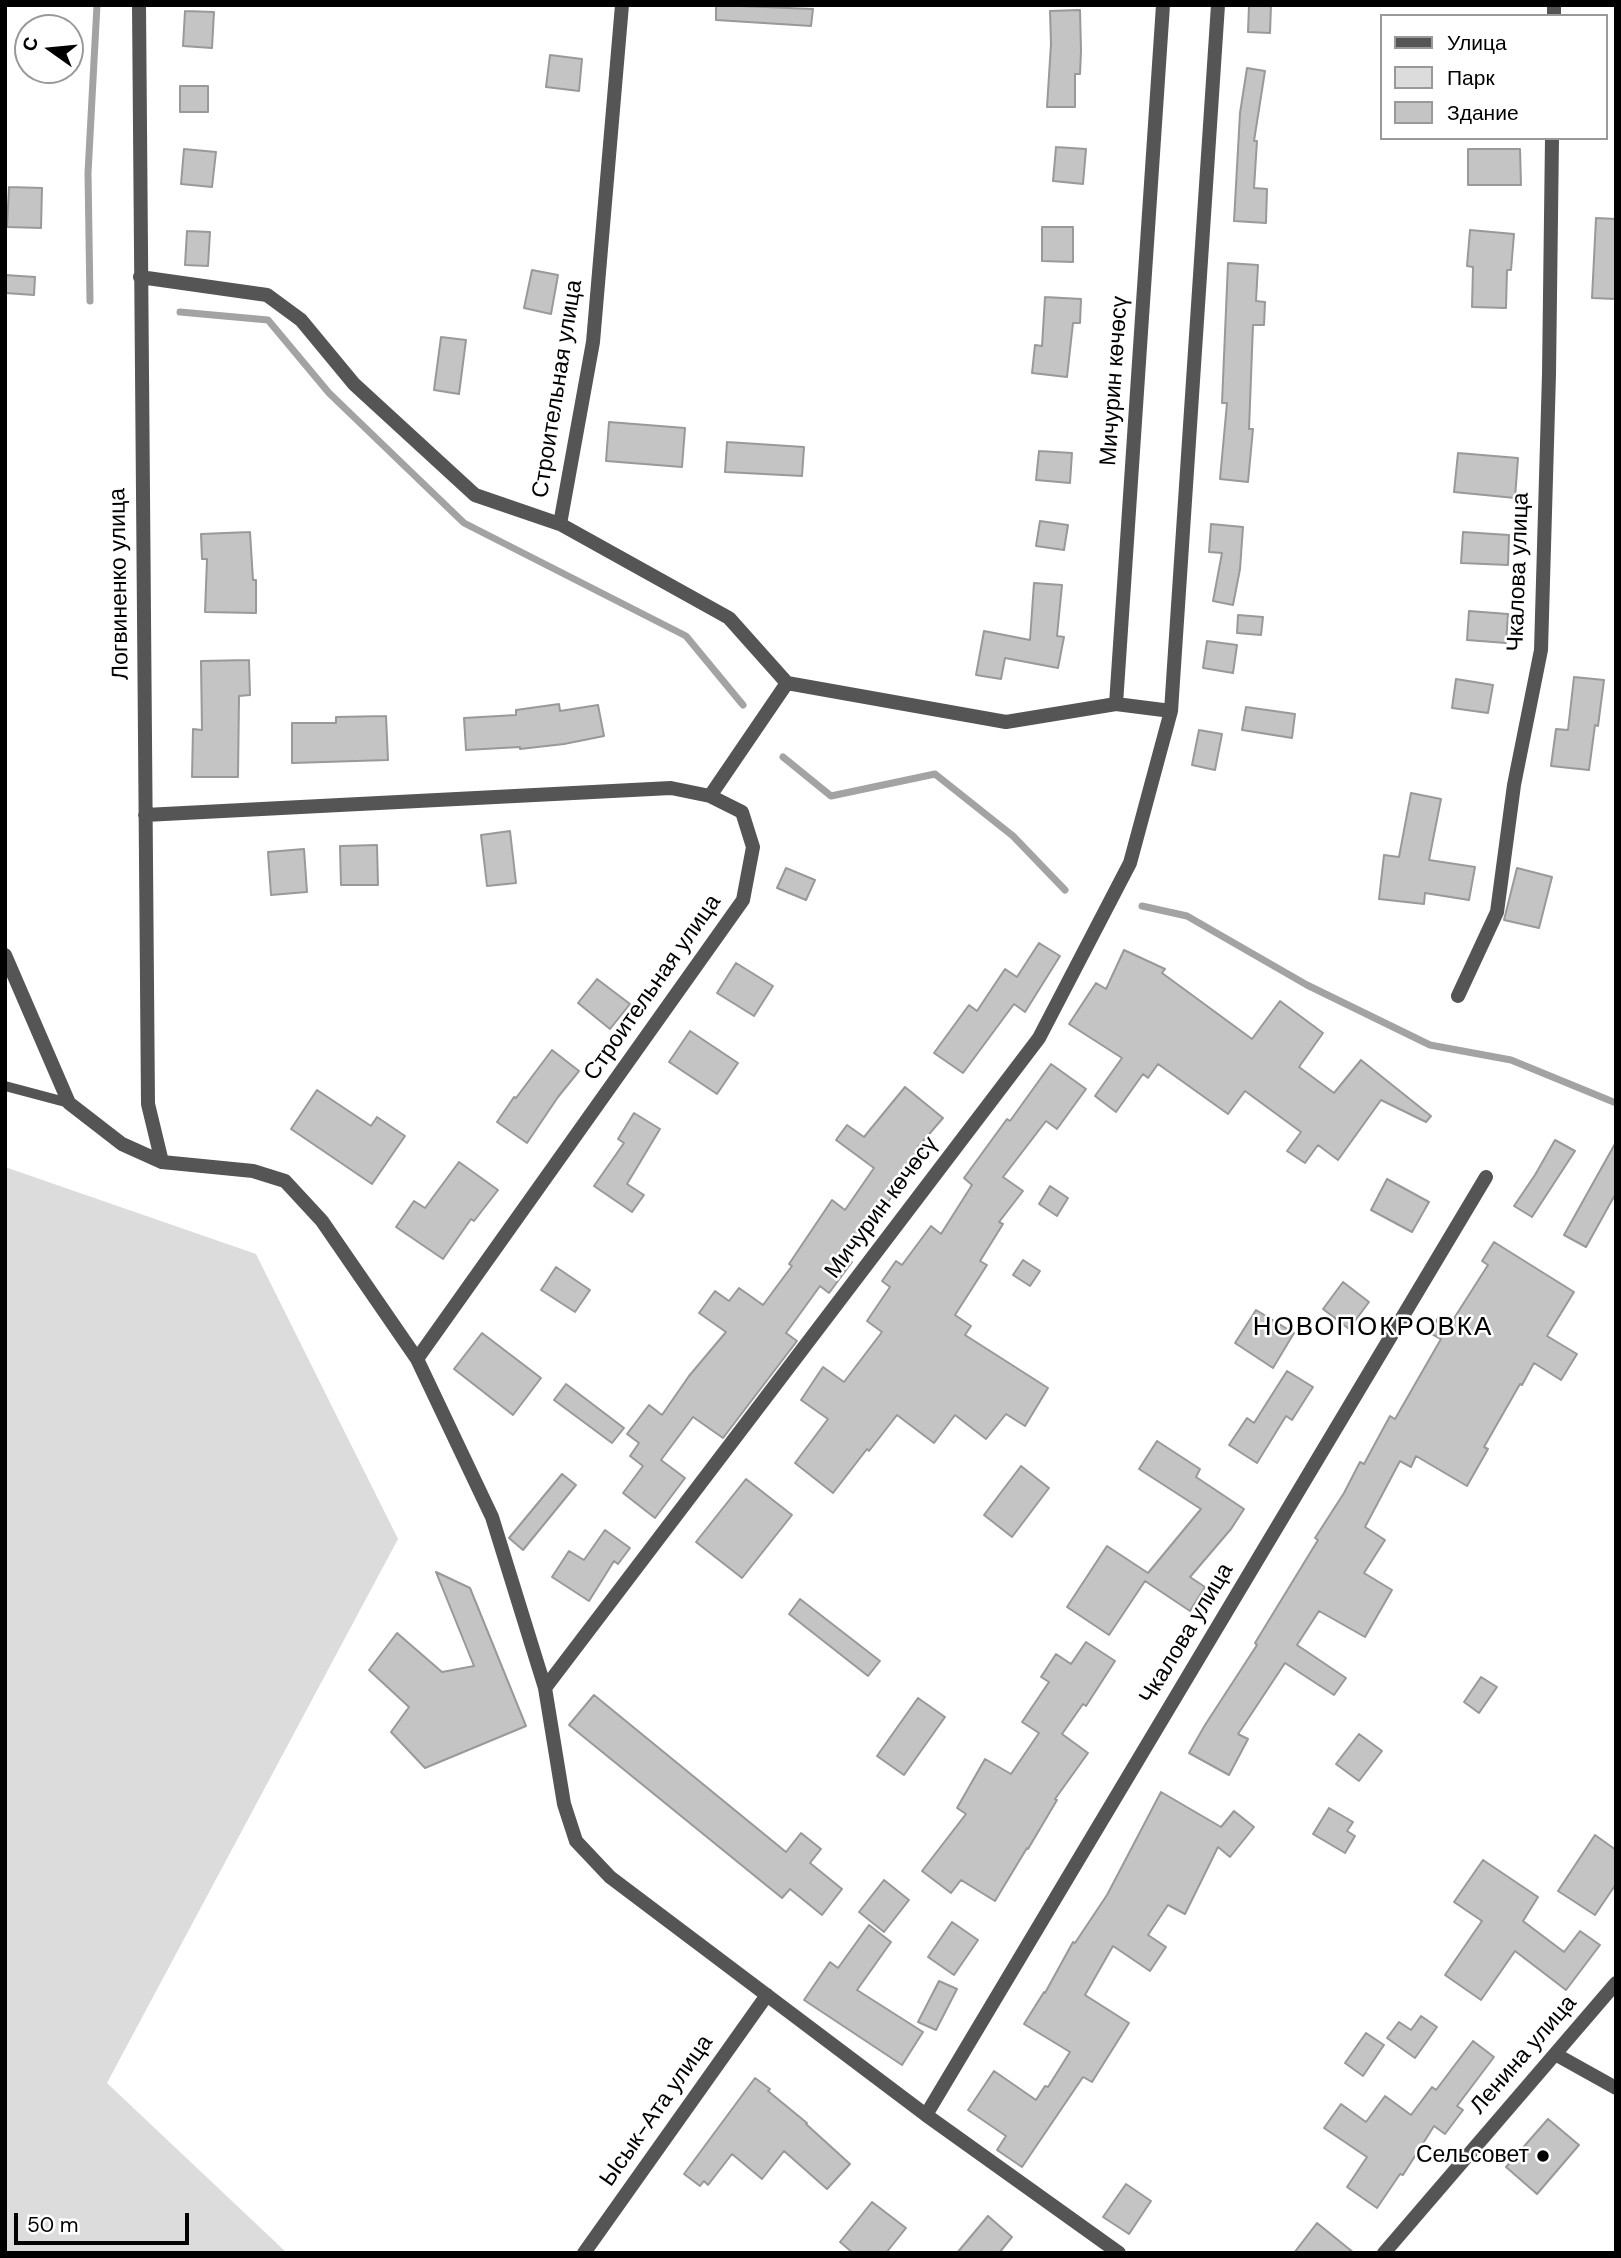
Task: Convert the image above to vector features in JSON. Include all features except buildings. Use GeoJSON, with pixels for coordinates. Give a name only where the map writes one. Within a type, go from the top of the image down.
{"type":"FeatureCollection","features":[{"type":"Feature","properties":{"kind":"street","name":"Логвиненко улица"},"geometry":{"type":"LineString","coordinates":[[139,5],[148,1104],[162,1161]]}},
{"type":"Feature","properties":{"kind":"street","name":"Строительная улица"},"geometry":{"type":"LineString","coordinates":[[140,277],[267,295],[301,320],[354,384],[475,495],[560,524],[593,342],[621,5]]}},
{"type":"Feature","properties":{"kind":"street","name":"Мичурин көчөсү"},"geometry":{"type":"LineString","coordinates":[[1116,704],[1163,5]]}},
{"type":"Feature","properties":{"kind":"street","name":"Мичурин көчөсү"},"geometry":{"type":"LineString","coordinates":[[545,1688],[1040,1038],[1130,863],[1171,710],[1218,5]]}},
{"type":"Feature","properties":{"kind":"street","name":"Чкалова улица"},"geometry":{"type":"LineString","coordinates":[[1458,996],[1497,912],[1514,785],[1541,650],[1552,140]]}},
{"type":"Feature","properties":{"kind":"street"},"geometry":{"type":"LineString","coordinates":[[560,524],[729,618],[787,683],[1006,722],[1116,704],[1171,710]]}},
{"type":"Feature","properties":{"kind":"street"},"geometry":{"type":"LineString","coordinates":[[710,796],[787,683]]}},
{"type":"Feature","properties":{"kind":"street","name":"Строительная улица"},"geometry":{"type":"LineString","coordinates":[[145,815],[671,788],[710,796],[742,812],[753,846],[743,900],[417,1359]]}},
{"type":"Feature","properties":{"kind":"street"},"geometry":{"type":"LineString","coordinates":[[5,955],[69,1103],[122,1144],[162,1161],[253,1171],[285,1181],[322,1221],[417,1359],[492,1517],[545,1688],[564,1804],[576,1842],[610,1877],[926,2115],[1119,2253]]}},
{"type":"Feature","properties":{"kind":"street","name":"Чкалова улица"},"geometry":{"type":"LineString","coordinates":[[926,2115],[1486,1177]]}},
{"type":"Feature","properties":{"kind":"street","name":"Ленина улица"},"geometry":{"type":"LineString","coordinates":[[1384,2253],[1616,1983]]}},
{"type":"Feature","properties":{"kind":"street","name":"Ысык-Ата улица"},"geometry":{"type":"LineString","coordinates":[[584,2253],[767,1995]]}},
{"type":"Feature","properties":{"kind":"street"},"geometry":{"type":"LineString","coordinates":[[1555,2054],[1616,2088]]}},
{"type":"Feature","properties":{"kind":"lane"},"geometry":{"type":"LineString","coordinates":[[5,1086],[69,1103]]}},
{"type":"Feature","properties":{"kind":"green space"},"geometry":{"type":"Polygon","coordinates":[[[5,1167],[256,1254],[398,1539],[107,2083],[287,2253],[5,2253],[5,1167]]]}},
{"type":"Feature","properties":{"kind":"waterway"},"geometry":{"type":"LineString","coordinates":[[90,301],[88,173],[97,5]]}},
{"type":"Feature","properties":{"kind":"waterway"},"geometry":{"type":"LineString","coordinates":[[180,312],[268,320],[329,393],[464,523],[686,636],[743,705]]}},
{"type":"Feature","properties":{"kind":"waterway"},"geometry":{"type":"LineString","coordinates":[[783,757],[831,796],[935,774],[1013,836],[1065,890]]}},
{"type":"Feature","properties":{"kind":"waterway"},"geometry":{"type":"LineString","coordinates":[[1142,906],[1187,916],[1307,985],[1430,1045],[1511,1060],[1616,1103]]}},
{"type":"Feature","properties":{"kind":"place","name":"Сельсовет"},"geometry":{"type":"Point","coordinates":[1543,2156]}},
{"type":"Feature","properties":{"kind":"district","name":"НОВОПОКРОВКА"},"geometry":{"type":"Point","coordinates":[1373,1328]}}]}
